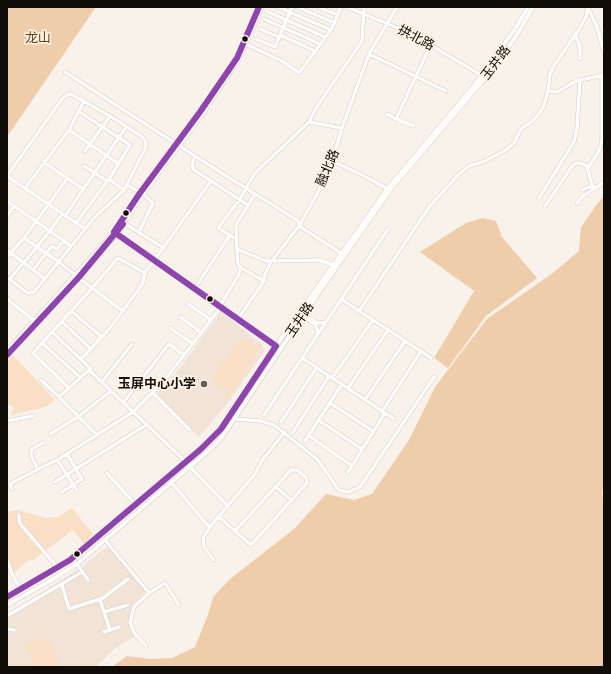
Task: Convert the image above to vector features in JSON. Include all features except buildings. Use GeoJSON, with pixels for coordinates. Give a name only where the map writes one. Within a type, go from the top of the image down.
{"type":"FeatureCollection","features":[{"type":"Feature","properties":{"kind":"street"},"geometry":{"type":"LineString","coordinates":[[244,44],[259,7]]}},
{"type":"Feature","properties":{"kind":"street"},"geometry":{"type":"LineString","coordinates":[[7,355],[116,233],[237,58],[262,7]]}},
{"type":"Feature","properties":{"kind":"street"},"geometry":{"type":"LineString","coordinates":[[278,7],[331,30]]}},
{"type":"Feature","properties":{"kind":"street"},"geometry":{"type":"LineString","coordinates":[[256,38],[275,47],[292,7]]}},
{"type":"Feature","properties":{"kind":"street"},"geometry":{"type":"LineString","coordinates":[[297,7],[335,23]]}},
{"type":"Feature","properties":{"kind":"street"},"geometry":{"type":"LineString","coordinates":[[318,7],[338,15]]}},
{"type":"Feature","properties":{"kind":"street"},"geometry":{"type":"LineString","coordinates":[[244,44],[282,61],[299,73],[331,30],[341,7]]}},
{"type":"Feature","properties":{"kind":"street","name":"拱北路"},"geometry":{"type":"LineString","coordinates":[[347,7],[410,34],[481,75]]}},
{"type":"Feature","properties":{"kind":"street"},"geometry":{"type":"LineString","coordinates":[[236,239],[218,228],[240,199],[255,173],[309,122],[316,108],[362,41],[364,7]]}},
{"type":"Feature","properties":{"kind":"street","name":"融北路"},"geometry":{"type":"LineString","coordinates":[[238,319],[264,281],[265,274],[271,262],[299,226],[317,194],[332,161],[342,128],[369,54],[397,7]]}},
{"type":"Feature","properties":{"kind":"street","name":"玉井路"},"geometry":{"type":"LineString","coordinates":[[7,597],[70,560],[201,448],[221,429],[276,346],[341,253],[389,189],[481,75],[515,29],[528,7]]}},
{"type":"Feature","properties":{"kind":"street","name":"玉井路"},"geometry":{"type":"LineString","coordinates":[[7,605],[54,579],[77,564],[214,446],[234,419],[389,189],[480,84],[503,55],[533,7]]}},
{"type":"Feature","properties":{"kind":"street"},"geometry":{"type":"LineString","coordinates":[[359,310],[430,206],[458,174],[469,166],[485,161],[506,150],[514,143],[521,129],[534,120],[543,108],[548,91],[550,74],[553,67],[576,34],[586,16],[588,7]]}},
{"type":"Feature","properties":{"kind":"street"},"geometry":{"type":"LineString","coordinates":[[588,7],[597,27],[604,52]]}},
{"type":"Feature","properties":{"kind":"street"},"geometry":{"type":"LineString","coordinates":[[266,11],[325,37]]}},
{"type":"Feature","properties":{"kind":"street"},"geometry":{"type":"LineString","coordinates":[[264,19],[320,44]]}},
{"type":"Feature","properties":{"kind":"street"},"geometry":{"type":"LineString","coordinates":[[260,29],[315,51]]}},
{"type":"Feature","properties":{"kind":"street"},"geometry":{"type":"LineString","coordinates":[[576,34],[580,47],[580,59]]}},
{"type":"Feature","properties":{"kind":"street"},"geometry":{"type":"LineString","coordinates":[[396,119],[430,46]]}},
{"type":"Feature","properties":{"kind":"street"},"geometry":{"type":"LineString","coordinates":[[369,54],[446,91]]}},
{"type":"Feature","properties":{"kind":"street"},"geometry":{"type":"LineString","coordinates":[[64,72],[246,189],[292,216],[298,221],[299,226],[341,253]]}},
{"type":"Feature","properties":{"kind":"street"},"geometry":{"type":"LineString","coordinates":[[548,91],[556,92],[580,80],[603,75],[602,140],[600,149],[588,168]]}},
{"type":"Feature","properties":{"kind":"street"},"geometry":{"type":"LineString","coordinates":[[539,198],[574,142],[577,128],[580,80]]}},
{"type":"Feature","properties":{"kind":"street"},"geometry":{"type":"LineString","coordinates":[[85,229],[64,215],[49,204],[7,176],[62,99],[71,94],[110,116],[126,126],[141,136],[145,140],[146,144],[145,149],[124,190],[94,217],[85,229],[71,246],[59,262],[34,292],[28,293],[8,278],[64,215],[95,173],[126,126]]}},
{"type":"Feature","properties":{"kind":"street"},"geometry":{"type":"LineString","coordinates":[[25,188],[45,164],[69,130],[84,101]]}},
{"type":"Feature","properties":{"kind":"street"},"geometry":{"type":"LineString","coordinates":[[76,223],[108,180],[130,145],[78,111]]}},
{"type":"Feature","properties":{"kind":"street"},"geometry":{"type":"LineString","coordinates":[[387,114],[414,126]]}},
{"type":"Feature","properties":{"kind":"street"},"geometry":{"type":"LineString","coordinates":[[85,151],[110,116]]}},
{"type":"Feature","properties":{"kind":"street"},"geometry":{"type":"LineString","coordinates":[[309,122],[342,128]]}},
{"type":"Feature","properties":{"kind":"street"},"geometry":{"type":"LineString","coordinates":[[69,130],[119,164]]}},
{"type":"Feature","properties":{"kind":"street"},"geometry":{"type":"LineString","coordinates":[[195,156],[192,165],[194,170],[248,205]]}},
{"type":"Feature","properties":{"kind":"street"},"geometry":{"type":"LineString","coordinates":[[332,161],[389,189]]}},
{"type":"Feature","properties":{"kind":"street"},"geometry":{"type":"LineString","coordinates":[[545,206],[573,165],[581,162],[588,168],[592,186]]}},
{"type":"Feature","properties":{"kind":"street"},"geometry":{"type":"LineString","coordinates":[[45,164],[83,189]]}},
{"type":"Feature","properties":{"kind":"street"},"geometry":{"type":"LineString","coordinates":[[84,166],[124,190]]}},
{"type":"Feature","properties":{"kind":"street"},"geometry":{"type":"LineString","coordinates":[[7,257],[9,251],[24,238],[67,179]]}},
{"type":"Feature","properties":{"kind":"street"},"geometry":{"type":"LineString","coordinates":[[81,359],[102,337],[142,286],[145,273],[211,181]]}},
{"type":"Feature","properties":{"kind":"street"},"geometry":{"type":"LineString","coordinates":[[577,202],[604,182]]}},
{"type":"Feature","properties":{"kind":"street"},"geometry":{"type":"LineString","coordinates":[[127,185],[153,203],[153,206],[139,232]]}},
{"type":"Feature","properties":{"kind":"street"},"geometry":{"type":"LineString","coordinates":[[582,190],[592,186],[598,187]]}},
{"type":"Feature","properties":{"kind":"street"},"geometry":{"type":"LineString","coordinates":[[255,194],[236,225],[238,264],[241,268],[264,281]]}},
{"type":"Feature","properties":{"kind":"street"},"geometry":{"type":"LineString","coordinates":[[7,201],[71,246]]}},
{"type":"Feature","properties":{"kind":"street"},"geometry":{"type":"LineString","coordinates":[[7,216],[14,206]]}},
{"type":"Feature","properties":{"kind":"street"},"geometry":{"type":"LineString","coordinates":[[123,222],[164,248]]}},
{"type":"Feature","properties":{"kind":"street"},"geometry":{"type":"LineString","coordinates":[[264,415],[388,229]]}},
{"type":"Feature","properties":{"kind":"street"},"geometry":{"type":"LineString","coordinates":[[116,233],[281,349]]}},
{"type":"Feature","properties":{"kind":"street"},"geometry":{"type":"LineString","coordinates":[[195,288],[230,235]]}},
{"type":"Feature","properties":{"kind":"street"},"geometry":{"type":"LineString","coordinates":[[24,238],[47,253],[123,311]]}},
{"type":"Feature","properties":{"kind":"street"},"geometry":{"type":"LineString","coordinates":[[33,270],[52,246],[57,249],[63,241]]}},
{"type":"Feature","properties":{"kind":"street"},"geometry":{"type":"LineString","coordinates":[[237,249],[271,262],[319,260],[333,265]]}},
{"type":"Feature","properties":{"kind":"street"},"geometry":{"type":"LineString","coordinates":[[9,251],[45,279]]}},
{"type":"Feature","properties":{"kind":"street"},"geometry":{"type":"LineString","coordinates":[[69,388],[33,353],[118,258],[145,273]]}},
{"type":"Feature","properties":{"kind":"street"},"geometry":{"type":"LineString","coordinates":[[12,489],[10,484],[57,460],[97,435],[133,412],[153,393],[202,333],[221,307],[241,268]]}},
{"type":"Feature","properties":{"kind":"street"},"geometry":{"type":"LineString","coordinates":[[7,351],[78,276]]}},
{"type":"Feature","properties":{"kind":"street"},"geometry":{"type":"LineString","coordinates":[[7,299],[35,321]]}},
{"type":"Feature","properties":{"kind":"street"},"geometry":{"type":"LineString","coordinates":[[341,299],[432,358]]}},
{"type":"Feature","properties":{"kind":"street"},"geometry":{"type":"LineString","coordinates":[[188,304],[211,320]]}},
{"type":"Feature","properties":{"kind":"street"},"geometry":{"type":"LineString","coordinates":[[71,311],[102,337]]}},
{"type":"Feature","properties":{"kind":"street"},"geometry":{"type":"LineString","coordinates":[[304,315],[317,323],[326,322]]}},
{"type":"Feature","properties":{"kind":"street"},"geometry":{"type":"LineString","coordinates":[[304,315],[316,325],[318,334]]}},
{"type":"Feature","properties":{"kind":"street"},"geometry":{"type":"LineString","coordinates":[[180,317],[202,333]]}},
{"type":"Feature","properties":{"kind":"street"},"geometry":{"type":"LineString","coordinates":[[293,432],[330,377],[373,320]]}},
{"type":"Feature","properties":{"kind":"street"},"geometry":{"type":"LineString","coordinates":[[62,322],[91,349]]}},
{"type":"Feature","properties":{"kind":"street"},"geometry":{"type":"LineString","coordinates":[[170,328],[193,344]]}},
{"type":"Feature","properties":{"kind":"street"},"geometry":{"type":"LineString","coordinates":[[348,388],[388,330]]}},
{"type":"Feature","properties":{"kind":"street"},"geometry":{"type":"LineString","coordinates":[[52,332],[81,359],[91,369],[89,370],[123,403],[185,461]]}},
{"type":"Feature","properties":{"kind":"street"},"geometry":{"type":"LineString","coordinates":[[365,400],[405,341]]}},
{"type":"Feature","properties":{"kind":"street"},"geometry":{"type":"LineString","coordinates":[[42,343],[81,378]]}},
{"type":"Feature","properties":{"kind":"street"},"geometry":{"type":"LineString","coordinates":[[102,382],[132,344]]}},
{"type":"Feature","properties":{"kind":"street"},"geometry":{"type":"LineString","coordinates":[[123,403],[169,344],[184,355]]}},
{"type":"Feature","properties":{"kind":"street"},"geometry":{"type":"LineString","coordinates":[[348,472],[421,351]]}},
{"type":"Feature","properties":{"kind":"street"},"geometry":{"type":"LineString","coordinates":[[302,358],[394,419]]}},
{"type":"Feature","properties":{"kind":"street"},"geometry":{"type":"LineString","coordinates":[[281,422],[316,367]]}},
{"type":"Feature","properties":{"kind":"street"},"geometry":{"type":"LineString","coordinates":[[59,397],[89,370]]}},
{"type":"Feature","properties":{"kind":"street"},"geometry":{"type":"LineString","coordinates":[[234,419],[261,421],[274,425],[285,432],[317,459],[339,490],[348,492],[360,487],[434,376]]}},
{"type":"Feature","properties":{"kind":"street"},"geometry":{"type":"LineString","coordinates":[[41,380],[97,435]]}},
{"type":"Feature","properties":{"kind":"street"},"geometry":{"type":"LineString","coordinates":[[305,441],[342,384]]}},
{"type":"Feature","properties":{"kind":"street"},"geometry":{"type":"LineString","coordinates":[[50,434],[78,417],[111,391]]}},
{"type":"Feature","properties":{"kind":"street"},"geometry":{"type":"LineString","coordinates":[[153,393],[190,430]]}},
{"type":"Feature","properties":{"kind":"street"},"geometry":{"type":"LineString","coordinates":[[330,403],[373,431]]}},
{"type":"Feature","properties":{"kind":"street"},"geometry":{"type":"LineString","coordinates":[[7,421],[33,416]]}},
{"type":"Feature","properties":{"kind":"street"},"geometry":{"type":"LineString","coordinates":[[318,420],[362,449]]}},
{"type":"Feature","properties":{"kind":"street"},"geometry":{"type":"LineString","coordinates":[[55,482],[146,425]]}},
{"type":"Feature","properties":{"kind":"street"},"geometry":{"type":"LineString","coordinates":[[214,560],[204,547],[203,538],[255,474],[263,459],[285,432]]}},
{"type":"Feature","properties":{"kind":"street"},"geometry":{"type":"LineString","coordinates":[[308,435],[352,466]]}},
{"type":"Feature","properties":{"kind":"street"},"geometry":{"type":"LineString","coordinates":[[38,469],[31,453],[32,449],[43,443]]}},
{"type":"Feature","properties":{"kind":"street"},"geometry":{"type":"LineString","coordinates":[[62,492],[82,479],[66,454]]}},
{"type":"Feature","properties":{"kind":"street"},"geometry":{"type":"LineString","coordinates":[[57,460],[76,490]]}},
{"type":"Feature","properties":{"kind":"street"},"geometry":{"type":"LineString","coordinates":[[189,466],[228,506]]}},
{"type":"Feature","properties":{"kind":"street"},"geometry":{"type":"LineString","coordinates":[[219,517],[235,531],[251,545],[307,483],[306,477],[298,470],[291,470],[235,531]]}},
{"type":"Feature","properties":{"kind":"street"},"geometry":{"type":"LineString","coordinates":[[107,473],[136,504]]}},
{"type":"Feature","properties":{"kind":"street"},"geometry":{"type":"LineString","coordinates":[[171,482],[210,528]]}},
{"type":"Feature","properties":{"kind":"street"},"geometry":{"type":"LineString","coordinates":[[276,487],[292,500]]}},
{"type":"Feature","properties":{"kind":"street"},"geometry":{"type":"LineString","coordinates":[[19,515],[19,521],[22,526],[58,568]]}},
{"type":"Feature","properties":{"kind":"street"},"geometry":{"type":"LineString","coordinates":[[105,540],[149,593]]}},
{"type":"Feature","properties":{"kind":"street"},"geometry":{"type":"LineString","coordinates":[[7,561],[21,590]]}},
{"type":"Feature","properties":{"kind":"street"},"geometry":{"type":"LineString","coordinates":[[77,564],[88,580]]}},
{"type":"Feature","properties":{"kind":"street"},"geometry":{"type":"LineString","coordinates":[[7,616],[82,572]]}},
{"type":"Feature","properties":{"kind":"street"},"geometry":{"type":"LineString","coordinates":[[7,576],[12,574]]}},
{"type":"Feature","properties":{"kind":"street"},"geometry":{"type":"LineString","coordinates":[[62,585],[69,609],[100,600],[128,579]]}},
{"type":"Feature","properties":{"kind":"street"},"geometry":{"type":"LineString","coordinates":[[146,646],[135,634],[130,623],[134,607],[149,593],[166,583],[179,605]]}},
{"type":"Feature","properties":{"kind":"street"},"geometry":{"type":"LineString","coordinates":[[100,600],[110,630]]}},
{"type":"Feature","properties":{"kind":"street"},"geometry":{"type":"LineString","coordinates":[[104,612],[128,605]]}},
{"type":"Feature","properties":{"kind":"street"},"geometry":{"type":"LineString","coordinates":[[104,632],[120,627]]}},
{"type":"Feature","properties":{"kind":"street"},"geometry":{"type":"LineString","coordinates":[[7,629],[14,630]]}},
{"type":"Feature","properties":{"kind":"shaded area","name":"玉屏中心小学"},"geometry":{"type":"Polygon","coordinates":[[[221,312],[263,345],[264,352],[227,404],[199,437],[156,395],[177,372],[221,312]]]}},
{"type":"Feature","properties":{"kind":"shaded area"},"geometry":{"type":"Polygon","coordinates":[[[245,340],[252,343],[256,349],[259,345],[262,347],[226,400],[223,398],[229,389],[221,388],[216,384],[213,377],[236,342],[245,340]]]}},
{"type":"Feature","properties":{"kind":"shaded area"},"geometry":{"type":"Polygon","coordinates":[[[13,355],[55,400],[46,407],[11,415],[14,407],[7,404],[7,361],[13,355]]]}},
{"type":"Feature","properties":{"kind":"shaded area"},"geometry":{"type":"Polygon","coordinates":[[[72,508],[93,534],[84,544],[73,530],[32,561],[30,559],[14,573],[7,553],[7,512],[18,510],[46,518],[58,517],[72,508]]]}},
{"type":"Feature","properties":{"kind":"shaded area"},"geometry":{"type":"Polygon","coordinates":[[[108,546],[147,591],[134,603],[130,616],[129,623],[136,636],[114,649],[96,667],[7,667],[7,615],[73,573],[108,546]]]}},
{"type":"Feature","properties":{"kind":"shaded area"},"geometry":{"type":"Polygon","coordinates":[[[49,637],[60,667],[34,667],[26,646],[49,637]]]}},
{"type":"Feature","properties":{"kind":"green space","name":"龙山"},"geometry":{"type":"Polygon","coordinates":[[[7,7],[96,7],[7,137],[7,7]]]}},
{"type":"Feature","properties":{"kind":"green space"},"geometry":{"type":"Polygon","coordinates":[[[604,196],[604,485],[602,493],[604,503],[604,667],[112,667],[127,656],[150,659],[172,658],[195,647],[209,612],[213,597],[230,579],[294,529],[326,494],[354,500],[372,494],[409,440],[435,387],[487,319],[553,273],[579,251],[581,227],[604,196]]]}},
{"type":"Feature","properties":{"kind":"green space"},"geometry":{"type":"Polygon","coordinates":[[[482,218],[496,221],[502,237],[537,278],[486,316],[448,368],[434,358],[474,291],[420,252],[466,223],[482,218]]]}},
{"type":"Feature","properties":{"kind":"transit line"},"geometry":{"type":"LineString","coordinates":[[7,597],[70,560],[201,449],[221,429],[276,346],[114,232],[140,193],[200,112],[237,58],[259,7]]}},
{"type":"Feature","properties":{"kind":"transit line"},"geometry":{"type":"LineString","coordinates":[[7,355],[79,277],[123,224]]}},
{"type":"Feature","properties":{"kind":"place","name":"玉屏中心小学"},"geometry":{"type":"Point","coordinates":[204,384]}}]}
